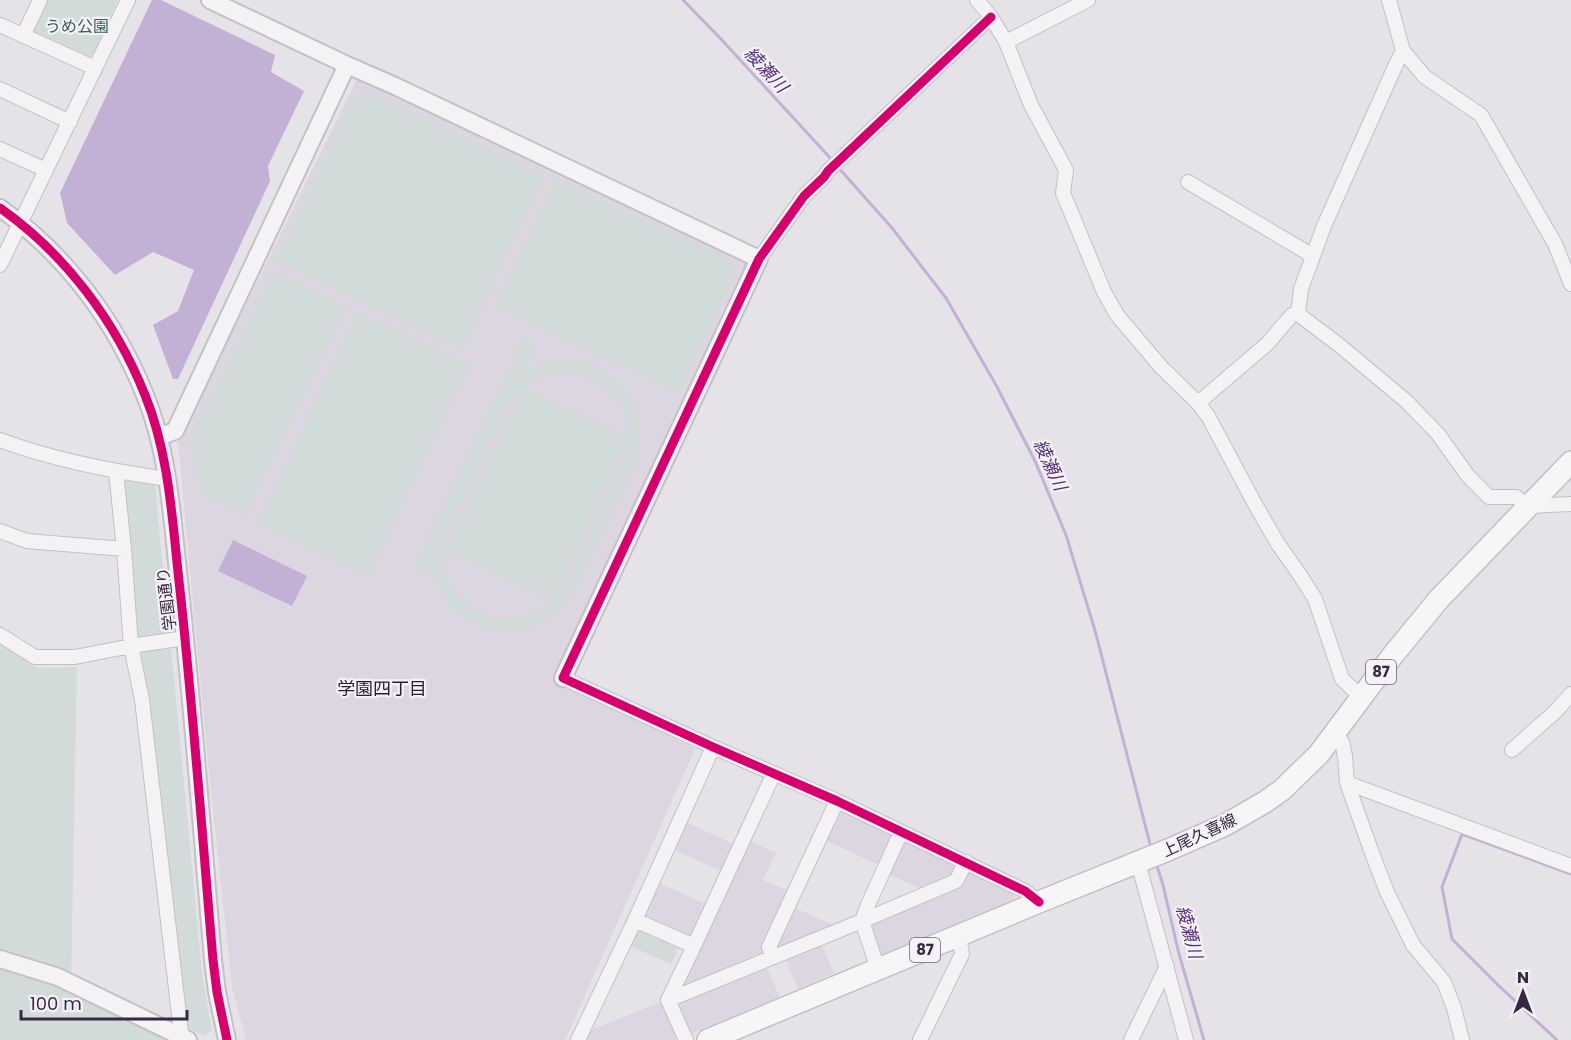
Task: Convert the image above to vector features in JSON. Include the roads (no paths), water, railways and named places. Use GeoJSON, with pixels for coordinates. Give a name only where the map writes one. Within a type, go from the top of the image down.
{"type":"FeatureCollection","features":[{"type":"Feature","properties":{"kind":"main road","name":"上尾久喜線"},"geometry":{"type":"LineString","coordinates":[[708,1040],[1140,862],[1225,825],[1265,802],[1300,774],[1335,735],[1399,647],[1439,599],[1571,462]]}},
{"type":"Feature","properties":{"kind":"street"},"geometry":{"type":"LineString","coordinates":[[23,36],[40,0]]}},
{"type":"Feature","properties":{"kind":"street"},"geometry":{"type":"LineString","coordinates":[[0,265],[128,0]]}},
{"type":"Feature","properties":{"kind":"street"},"geometry":{"type":"LineString","coordinates":[[210,0],[759,259]]}},
{"type":"Feature","properties":{"kind":"street"},"geometry":{"type":"LineString","coordinates":[[977,0],[991,17],[1006,42],[1031,105],[1066,170],[1063,193],[1104,292],[1117,315],[1161,367],[1208,416],[1278,544],[1314,599],[1342,679],[1362,698]]}},
{"type":"Feature","properties":{"kind":"street"},"geometry":{"type":"LineString","coordinates":[[1006,42],[1088,0]]}},
{"type":"Feature","properties":{"kind":"street"},"geometry":{"type":"LineString","coordinates":[[1389,0],[1403,51],[1425,77],[1481,115],[1555,244],[1571,284]]}},
{"type":"Feature","properties":{"kind":"street"},"geometry":{"type":"LineString","coordinates":[[991,17],[804,196],[759,259],[563,678],[837,801],[1025,891],[1040,902]]}},
{"type":"Feature","properties":{"kind":"street"},"geometry":{"type":"LineString","coordinates":[[0,25],[95,68]]}},
{"type":"Feature","properties":{"kind":"street"},"geometry":{"type":"LineString","coordinates":[[1298,314],[1301,289],[1324,226],[1403,51]]}},
{"type":"Feature","properties":{"kind":"street"},"geometry":{"type":"LineString","coordinates":[[159,437],[175,431],[347,65]]}},
{"type":"Feature","properties":{"kind":"street"},"geometry":{"type":"LineString","coordinates":[[0,89],[70,122]]}},
{"type":"Feature","properties":{"kind":"street"},"geometry":{"type":"LineString","coordinates":[[0,149],[46,170]]}},
{"type":"Feature","properties":{"kind":"street"},"geometry":{"type":"LineString","coordinates":[[1188,182],[1313,256]]}},
{"type":"Feature","properties":{"kind":"street","name":"学園通り"},"geometry":{"type":"LineString","coordinates":[[0,208],[20,222],[55,255],[99,308],[135,370],[159,437],[167,479],[185,638],[213,960],[227,1040]]}},
{"type":"Feature","properties":{"kind":"street"},"geometry":{"type":"LineString","coordinates":[[1198,404],[1267,344],[1292,315],[1298,314],[1406,401],[1438,434],[1468,476],[1489,497],[1516,497],[1528,506],[1571,504]]}},
{"type":"Feature","properties":{"kind":"street"},"geometry":{"type":"LineString","coordinates":[[0,440],[116,472],[167,479]]}},
{"type":"Feature","properties":{"kind":"street"},"geometry":{"type":"LineString","coordinates":[[116,472],[131,646],[142,700],[184,1039]]}},
{"type":"Feature","properties":{"kind":"street"},"geometry":{"type":"LineString","coordinates":[[0,531],[27,541],[124,549]]}},
{"type":"Feature","properties":{"kind":"street"},"geometry":{"type":"LineString","coordinates":[[0,635],[35,657],[75,657],[185,638]]}},
{"type":"Feature","properties":{"kind":"street"},"geometry":{"type":"LineString","coordinates":[[1512,750],[1555,712],[1571,694]]}},
{"type":"Feature","properties":{"kind":"street"},"geometry":{"type":"LineString","coordinates":[[1335,735],[1342,742],[1347,783],[1394,909],[1413,945],[1444,982],[1454,1008],[1462,1040]]}},
{"type":"Feature","properties":{"kind":"street"},"geometry":{"type":"LineString","coordinates":[[578,1040],[713,747]]}},
{"type":"Feature","properties":{"kind":"street"},"geometry":{"type":"LineString","coordinates":[[686,1040],[668,1000],[774,773]]}},
{"type":"Feature","properties":{"kind":"street"},"geometry":{"type":"LineString","coordinates":[[1347,783],[1571,866]]}},
{"type":"Feature","properties":{"kind":"street"},"geometry":{"type":"LineString","coordinates":[[774,957],[769,947],[837,801]]}},
{"type":"Feature","properties":{"kind":"street"},"geometry":{"type":"LineString","coordinates":[[878,969],[862,921],[901,832]]}},
{"type":"Feature","properties":{"kind":"street"},"geometry":{"type":"LineString","coordinates":[[668,1000],[956,881],[966,862]]}},
{"type":"Feature","properties":{"kind":"street"},"geometry":{"type":"LineString","coordinates":[[1140,862],[1186,1040]]}},
{"type":"Feature","properties":{"kind":"street"},"geometry":{"type":"LineString","coordinates":[[635,920],[694,946]]}},
{"type":"Feature","properties":{"kind":"street"},"geometry":{"type":"LineString","coordinates":[[920,1040],[962,954],[959,936]]}},
{"type":"Feature","properties":{"kind":"street"},"geometry":{"type":"LineString","coordinates":[[0,959],[58,977],[184,1039]]}},
{"type":"Feature","properties":{"kind":"street"},"geometry":{"type":"LineString","coordinates":[[1131,1040],[1167,966]]}},
{"type":"Feature","properties":{"kind":"waterway","name":"綾瀬川"},"geometry":{"type":"LineString","coordinates":[[683,0],[833,161]]}},
{"type":"Feature","properties":{"kind":"waterway","name":"綾瀬川"},"geometry":{"type":"LineString","coordinates":[[837,166],[892,228],[946,298],[996,385],[1035,461],[1066,535],[1096,634],[1151,848]]}},
{"type":"Feature","properties":{"kind":"waterway"},"geometry":{"type":"LineString","coordinates":[[1557,1040],[1452,939],[1442,887],[1462,834],[1571,874]]}},
{"type":"Feature","properties":{"kind":"waterway","name":"綾瀬川"},"geometry":{"type":"LineString","coordinates":[[1156,863],[1204,1040]]}},
{"type":"Feature","properties":{"kind":"district","name":"学園四丁目"},"geometry":{"type":"Point","coordinates":[382,689]}},
{"type":"Feature","properties":{"kind":"park label","name":"うめ公園"},"geometry":{"type":"Point","coordinates":[77,26]}}]}
